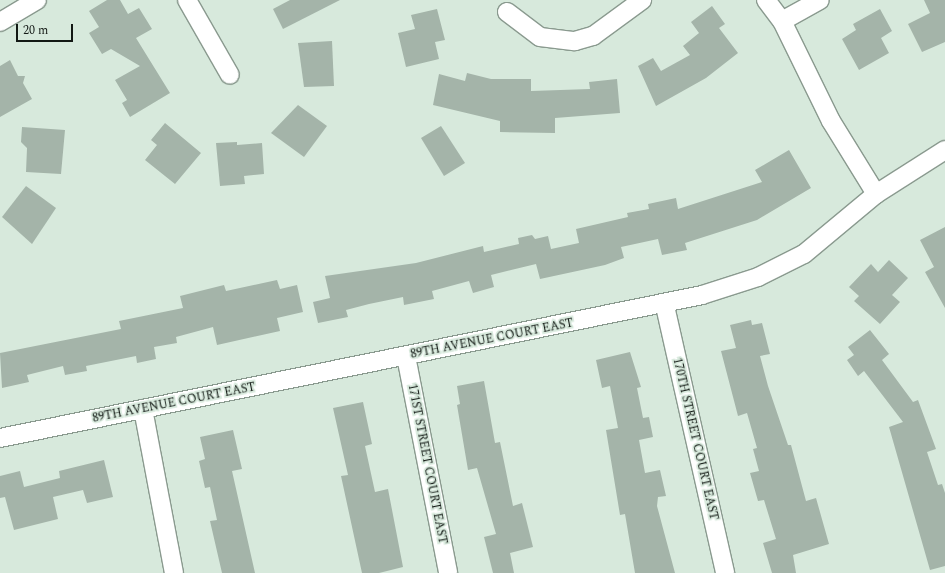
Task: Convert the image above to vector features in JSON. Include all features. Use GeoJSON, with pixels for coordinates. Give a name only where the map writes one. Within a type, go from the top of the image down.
{"type":"FeatureCollection","features":[{"type":"Feature","properties":{"kind":"street"},"geometry":{"type":"LineString","coordinates":[[0,22],[37,0]]}},
{"type":"Feature","properties":{"kind":"street"},"geometry":{"type":"LineString","coordinates":[[187,0],[230,75]]}},
{"type":"Feature","properties":{"kind":"street"},"geometry":{"type":"LineString","coordinates":[[507,12],[540,37],[575,41],[594,36],[642,0]]}},
{"type":"Feature","properties":{"kind":"street"},"geometry":{"type":"LineString","coordinates":[[766,0],[782,21],[831,121],[876,194]]}},
{"type":"Feature","properties":{"kind":"street"},"geometry":{"type":"LineString","coordinates":[[782,21],[820,0]]}},
{"type":"Feature","properties":{"kind":"street","name":"89TH AVENUE COURT EAST"},"geometry":{"type":"LineString","coordinates":[[0,438],[406,356],[665,306],[782,267],[826,238],[876,194],[945,150]]}},
{"type":"Feature","properties":{"kind":"street","name":"170TH STREET COURT EAST"},"geometry":{"type":"LineString","coordinates":[[665,306],[725,573]]}},
{"type":"Feature","properties":{"kind":"street","name":"171ST STREET COURT EAST"},"geometry":{"type":"LineString","coordinates":[[406,356],[448,573]]}},
{"type":"Feature","properties":{"kind":"street"},"geometry":{"type":"LineString","coordinates":[[143,409],[174,573]]}},
{"type":"Feature","properties":{"kind":"building"},"geometry":{"type":"Polygon","coordinates":[[[107,0],[120,0],[128,14],[139,8],[152,29],[136,38],[170,93],[130,117],[122,103],[127,100],[115,80],[140,66],[111,49],[102,54],[89,33],[99,27],[89,11],[107,0]]]}},
{"type":"Feature","properties":{"kind":"building"},"geometry":{"type":"Polygon","coordinates":[[[290,0],[340,0],[283,29],[273,9],[290,0]]]}},
{"type":"Feature","properties":{"kind":"building"},"geometry":{"type":"Polygon","coordinates":[[[924,0],[945,0],[945,42],[922,52],[908,24],[930,13],[924,0]]]}},
{"type":"Feature","properties":{"kind":"building"},"geometry":{"type":"Polygon","coordinates":[[[712,6],[725,24],[719,28],[738,53],[706,78],[656,106],[638,66],[653,58],[661,71],[690,55],[683,46],[699,33],[691,22],[712,6]]]}},
{"type":"Feature","properties":{"kind":"building"},"geometry":{"type":"Polygon","coordinates":[[[437,9],[445,40],[435,42],[439,59],[406,67],[398,33],[415,29],[411,15],[437,9]]]}},
{"type":"Feature","properties":{"kind":"building"},"geometry":{"type":"Polygon","coordinates":[[[880,9],[892,31],[881,38],[889,53],[859,70],[842,39],[856,30],[853,24],[880,9]]]}},
{"type":"Feature","properties":{"kind":"building"},"geometry":{"type":"Polygon","coordinates":[[[332,41],[334,86],[304,87],[298,43],[332,41]]]}},
{"type":"Feature","properties":{"kind":"building"},"geometry":{"type":"Polygon","coordinates":[[[10,60],[18,76],[25,76],[23,83],[32,99],[0,117],[0,66],[10,60]]]}},
{"type":"Feature","properties":{"kind":"building"},"geometry":{"type":"Polygon","coordinates":[[[467,73],[491,79],[531,79],[531,91],[590,89],[589,82],[617,79],[620,113],[555,118],[555,133],[500,132],[500,121],[433,105],[439,74],[465,81],[467,73]]]}},
{"type":"Feature","properties":{"kind":"building"},"geometry":{"type":"Polygon","coordinates":[[[298,105],[327,126],[304,157],[271,133],[298,105]]]}},
{"type":"Feature","properties":{"kind":"building"},"geometry":{"type":"Polygon","coordinates":[[[165,123],[201,153],[175,184],[145,160],[157,145],[151,140],[165,123]]]}},
{"type":"Feature","properties":{"kind":"building"},"geometry":{"type":"Polygon","coordinates":[[[441,126],[465,163],[444,176],[421,138],[441,126]]]}},
{"type":"Feature","properties":{"kind":"building"},"geometry":{"type":"Polygon","coordinates":[[[22,127],[65,130],[61,174],[26,172],[27,148],[21,142],[22,127]]]}},
{"type":"Feature","properties":{"kind":"building"},"geometry":{"type":"Polygon","coordinates":[[[237,142],[237,145],[262,143],[264,174],[244,176],[245,184],[220,186],[216,143],[237,142]]]}},
{"type":"Feature","properties":{"kind":"building"},"geometry":{"type":"Polygon","coordinates":[[[789,150],[811,188],[757,220],[685,243],[687,250],[662,255],[658,239],[621,247],[624,258],[605,265],[540,279],[536,264],[491,275],[494,287],[473,293],[469,281],[432,291],[434,299],[404,305],[403,297],[369,304],[346,310],[348,317],[318,323],[313,302],[330,298],[325,276],[416,263],[483,246],[484,252],[519,244],[518,238],[532,235],[535,239],[548,236],[551,249],[579,243],[576,229],[628,217],[627,213],[649,209],[648,204],[676,198],[678,209],[762,182],[755,170],[789,150]]]}},
{"type":"Feature","properties":{"kind":"building"},"geometry":{"type":"Polygon","coordinates":[[[26,186],[56,208],[32,244],[2,217],[26,186]]]}},
{"type":"Feature","properties":{"kind":"building"},"geometry":{"type":"Polygon","coordinates":[[[945,227],[945,308],[925,272],[934,267],[920,240],[945,227]]]}},
{"type":"Feature","properties":{"kind":"building"},"geometry":{"type":"Polygon","coordinates":[[[889,260],[908,278],[892,295],[900,302],[880,324],[854,301],[859,296],[849,287],[871,264],[878,272],[889,260]]]}},
{"type":"Feature","properties":{"kind":"building"},"geometry":{"type":"Polygon","coordinates":[[[277,280],[280,289],[297,285],[303,312],[277,318],[280,331],[217,345],[213,327],[176,337],[177,343],[154,347],[156,359],[137,363],[136,356],[86,366],[87,371],[65,375],[63,366],[27,375],[29,382],[2,388],[0,353],[121,329],[119,321],[183,308],[180,296],[224,285],[226,291],[277,280]]]}},
{"type":"Feature","properties":{"kind":"building"},"geometry":{"type":"Polygon","coordinates":[[[751,320],[752,325],[762,323],[770,354],[760,356],[768,386],[788,445],[791,445],[806,501],[816,498],[829,544],[793,555],[796,573],[772,573],[763,543],[776,539],[764,500],[758,501],[750,473],[759,471],[753,449],[757,448],[747,413],[738,416],[721,351],[736,348],[730,325],[751,320]]]}},
{"type":"Feature","properties":{"kind":"building"},"geometry":{"type":"Polygon","coordinates":[[[870,330],[889,354],[882,360],[913,402],[918,400],[936,449],[927,452],[938,485],[942,484],[945,493],[945,566],[930,570],[889,427],[903,422],[864,371],[858,376],[847,360],[854,355],[848,347],[870,330]]]}},
{"type":"Feature","properties":{"kind":"building"},"geometry":{"type":"Polygon","coordinates":[[[630,352],[641,387],[637,388],[643,418],[649,417],[653,437],[639,440],[645,473],[660,470],[666,496],[658,497],[657,506],[675,573],[635,573],[625,514],[620,515],[606,430],[618,428],[610,386],[602,388],[596,360],[630,352]]]}},
{"type":"Feature","properties":{"kind":"building"},"geometry":{"type":"Polygon","coordinates":[[[484,381],[495,443],[500,442],[513,506],[522,503],[533,547],[510,553],[514,573],[493,573],[484,537],[496,534],[477,468],[468,470],[457,405],[460,404],[457,386],[484,381]]]}},
{"type":"Feature","properties":{"kind":"building"},"geometry":{"type":"Polygon","coordinates":[[[363,402],[372,444],[365,446],[375,492],[388,489],[403,567],[379,573],[362,573],[341,476],[348,475],[333,408],[363,402]]]}},
{"type":"Feature","properties":{"kind":"building"},"geometry":{"type":"Polygon","coordinates":[[[233,430],[242,469],[232,471],[255,573],[222,573],[210,521],[217,520],[210,487],[205,488],[199,461],[205,459],[200,437],[233,430]]]}},
{"type":"Feature","properties":{"kind":"building"},"geometry":{"type":"Polygon","coordinates":[[[104,460],[113,497],[87,503],[83,490],[53,497],[58,519],[14,530],[5,497],[0,498],[0,476],[20,471],[24,487],[60,478],[59,471],[104,460]]]}}]}
